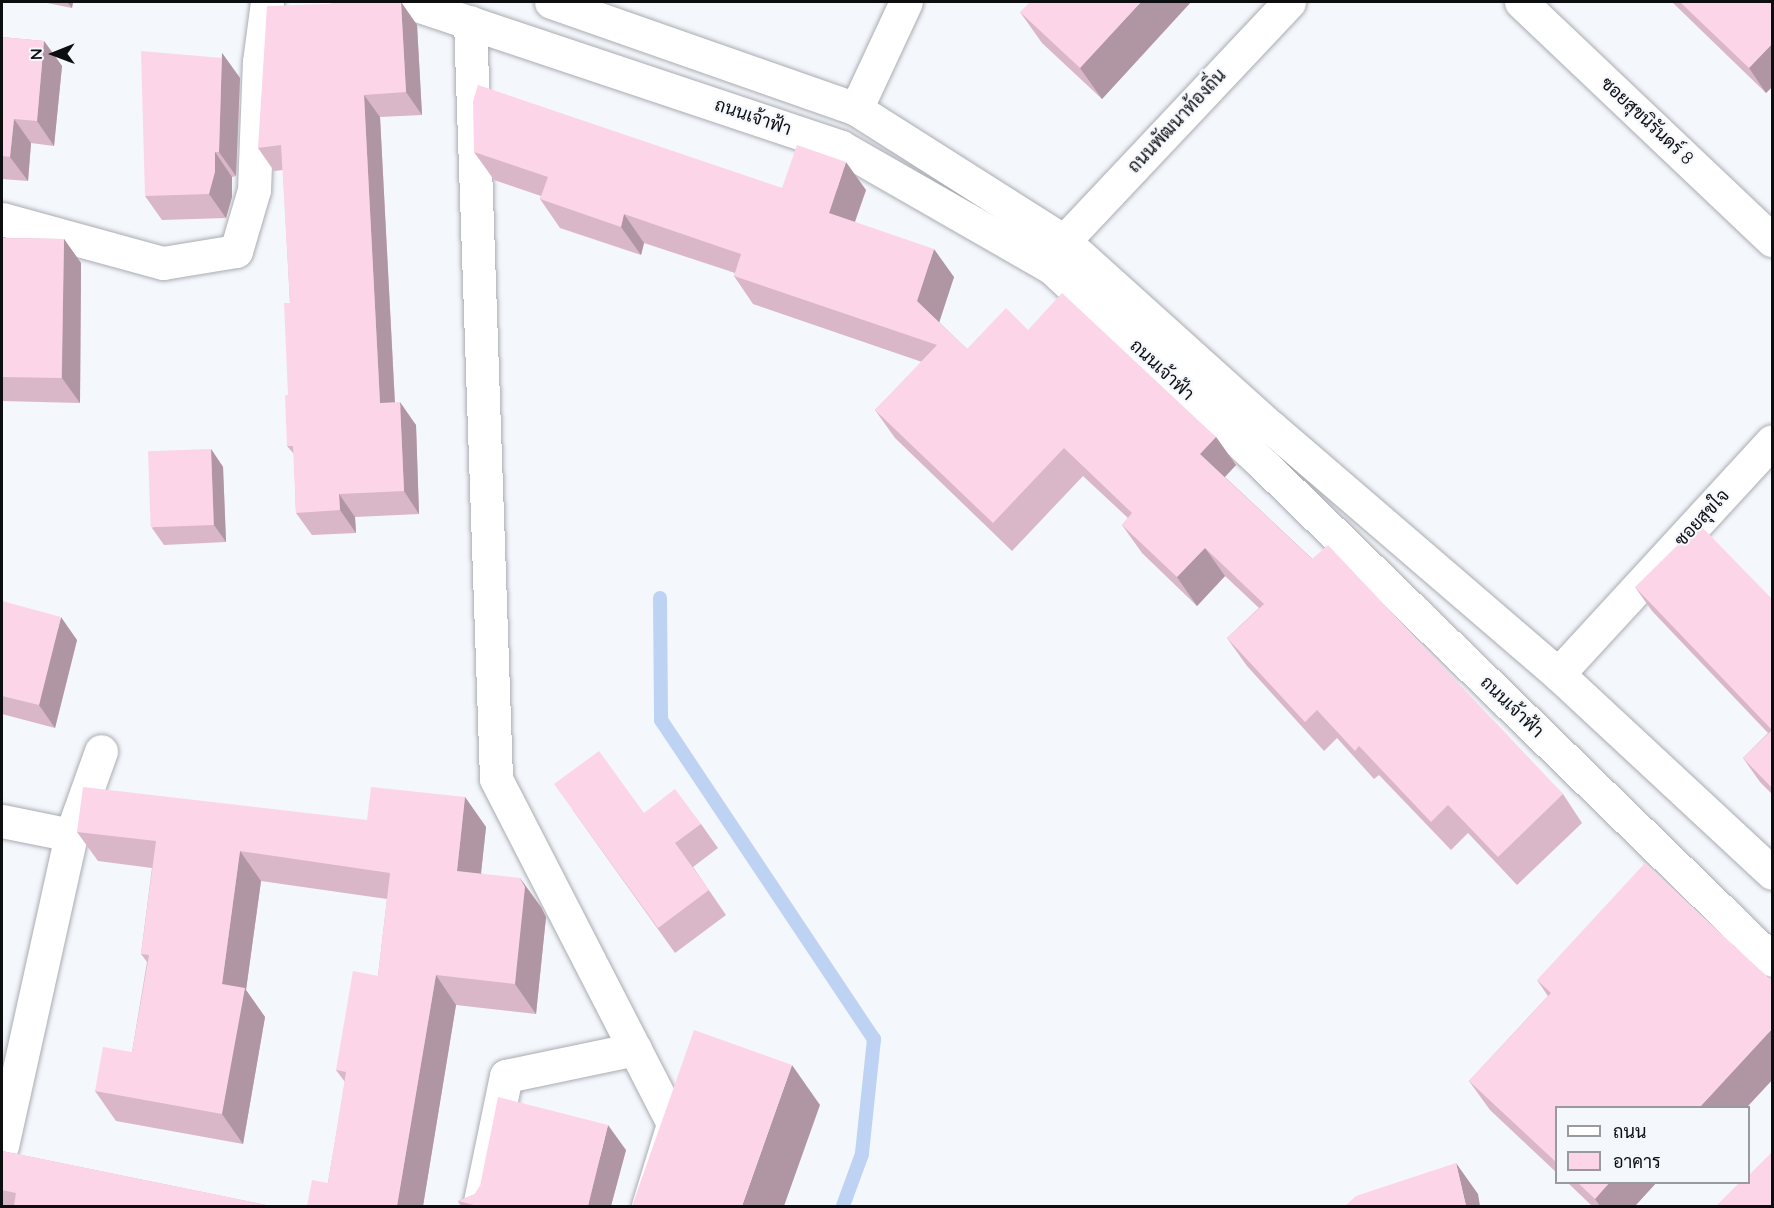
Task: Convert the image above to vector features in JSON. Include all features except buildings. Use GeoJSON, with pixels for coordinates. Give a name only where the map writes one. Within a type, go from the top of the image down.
{"type":"FeatureCollection","features":[{"type":"Feature","properties":{"kind":"main road"},"geometry":{"type":"LineString","coordinates":[[2,219],[163,263],[236,251],[255,190],[259,62],[267,2]]}},
{"type":"Feature","properties":{"kind":"main road","name":"ถนนเจ้าฟ้า"},"geometry":{"type":"LineString","coordinates":[[408,2],[841,147],[1052,268],[1266,467],[1773,960]]}},
{"type":"Feature","properties":{"kind":"main road","name":"ถนนเจ้าฟ้า"},"geometry":{"type":"LineString","coordinates":[[551,2],[856,109],[1064,241],[1272,428],[1558,674],[1773,873]]}},
{"type":"Feature","properties":{"kind":"main road"},"geometry":{"type":"LineString","coordinates":[[856,109],[906,2]]}},
{"type":"Feature","properties":{"kind":"main road","name":"ถนนพัฒนาท้องถิ่น"},"geometry":{"type":"LineString","coordinates":[[1064,241],[1289,2]]}},
{"type":"Feature","properties":{"kind":"main road","name":"ซอยสุขนิรันดร์ 8"},"geometry":{"type":"LineString","coordinates":[[1521,2],[1773,240]]}},
{"type":"Feature","properties":{"kind":"main road"},"geometry":{"type":"LineString","coordinates":[[470,22],[496,779],[673,1124],[648,1206]]}},
{"type":"Feature","properties":{"kind":"main road","name":"ซอยสุขใจ"},"geometry":{"type":"LineString","coordinates":[[1558,674],[1773,441]]}},
{"type":"Feature","properties":{"kind":"main road"},"geometry":{"type":"LineString","coordinates":[[3,1129],[71,836],[102,751]]}},
{"type":"Feature","properties":{"kind":"main road"},"geometry":{"type":"LineString","coordinates":[[2,821],[71,836]]}},
{"type":"Feature","properties":{"kind":"main road"},"geometry":{"type":"LineString","coordinates":[[479,1206],[506,1076],[635,1049]]}},
{"type":"Feature","properties":{"kind":"waterway"},"geometry":{"type":"LineString","coordinates":[[660,598],[661,720],[874,1039],[862,1154],[843,1206]]}}]}
